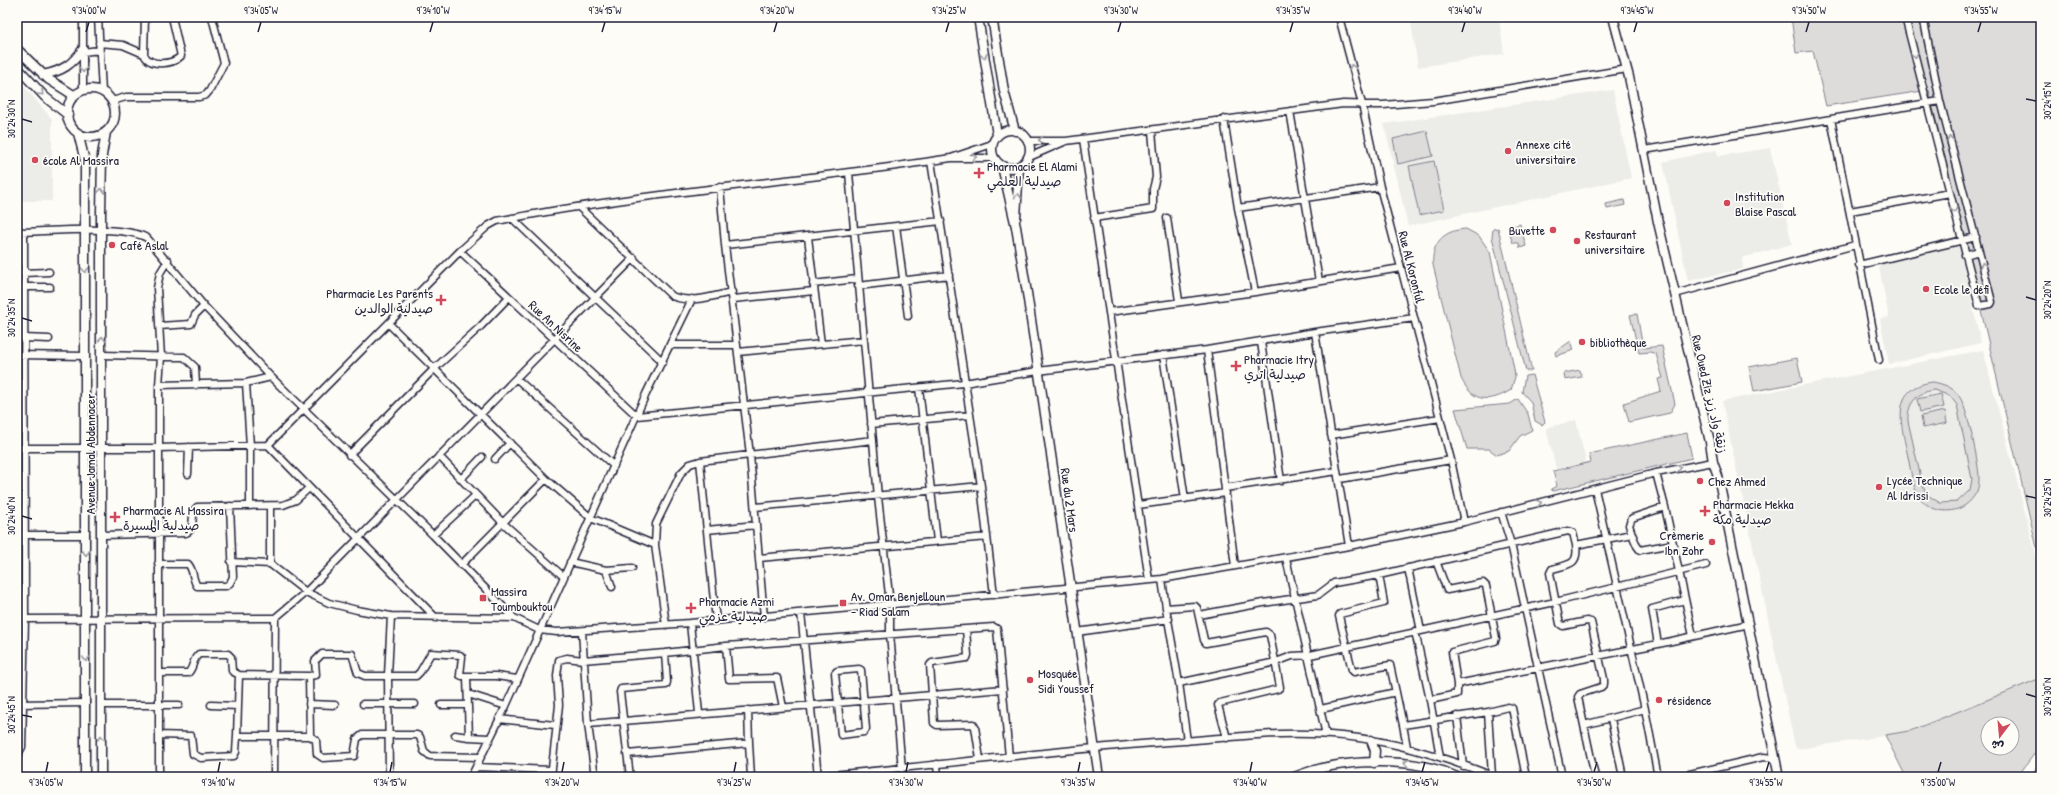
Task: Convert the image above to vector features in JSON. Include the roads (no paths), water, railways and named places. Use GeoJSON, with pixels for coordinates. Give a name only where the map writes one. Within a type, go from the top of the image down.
{"type":"FeatureCollection","features":[{"type":"Feature","properties":{"kind":"street"},"geometry":{"type":"LineString","coordinates":[[83,17],[83,91]]}},
{"type":"Feature","properties":{"kind":"street"},"geometry":{"type":"LineString","coordinates":[[98,17],[102,92]]}},
{"type":"Feature","properties":{"kind":"street"},"geometry":{"type":"LineString","coordinates":[[145,17],[144,54],[149,62],[166,63],[177,60],[181,56],[172,17]]}},
{"type":"Feature","properties":{"kind":"street"},"geometry":{"type":"LineString","coordinates":[[112,101],[126,97],[199,97],[208,93],[224,63],[212,17]]}},
{"type":"Feature","properties":{"kind":"street"},"geometry":{"type":"LineString","coordinates":[[978,17],[997,135]]}},
{"type":"Feature","properties":{"kind":"street"},"geometry":{"type":"LineString","coordinates":[[992,17],[1004,91],[1015,131]]}},
{"type":"Feature","properties":{"kind":"street","name":"Rue Al Koronful"},"geometry":{"type":"LineString","coordinates":[[1339,17],[1362,104],[1380,187],[1451,460],[1464,522]]}},
{"type":"Feature","properties":{"kind":"street","name":"Rue Oued Ziz زنقة واد زيز"},"geometry":{"type":"LineString","coordinates":[[1613,17],[1627,69],[1674,294],[1710,442],[1713,462],[1718,476],[1734,561],[1749,624],[1779,777]]}},
{"type":"Feature","properties":{"kind":"street"},"geometry":{"type":"LineString","coordinates":[[1906,17],[1978,306],[1991,304],[1992,302],[1976,237],[1940,101],[1923,17]]}},
{"type":"Feature","properties":{"kind":"street"},"geometry":{"type":"LineString","coordinates":[[99,43],[123,45],[144,54]]}},
{"type":"Feature","properties":{"kind":"street"},"geometry":{"type":"LineString","coordinates":[[17,49],[43,75],[75,96]]}},
{"type":"Feature","properties":{"kind":"street"},"geometry":{"type":"LineString","coordinates":[[83,50],[99,50]]}},
{"type":"Feature","properties":{"kind":"street"},"geometry":{"type":"LineString","coordinates":[[43,75],[56,72],[70,66],[83,50]]}},
{"type":"Feature","properties":{"kind":"street"},"geometry":{"type":"LineString","coordinates":[[17,67],[45,97],[68,115]]}},
{"type":"Feature","properties":{"kind":"street"},"geometry":{"type":"LineString","coordinates":[[1028,141],[1066,141],[1152,131],[1224,119],[1343,104],[1389,105],[1433,101],[1627,69]]}},
{"type":"Feature","properties":{"kind":"street"},"geometry":{"type":"LineString","coordinates":[[89,90],[102,92],[112,101],[115,114],[114,121],[106,132],[92,137],[78,133],[71,125],[68,115],[69,105],[75,96],[83,91],[89,90]]}},
{"type":"Feature","properties":{"kind":"street"},"geometry":{"type":"LineString","coordinates":[[1644,150],[1940,101]]}},
{"type":"Feature","properties":{"kind":"street"},"geometry":{"type":"LineString","coordinates":[[1290,111],[1306,197],[1319,281]]}},
{"type":"Feature","properties":{"kind":"street"},"geometry":{"type":"LineString","coordinates":[[1224,119],[1238,208],[1255,292]]}},
{"type":"Feature","properties":{"kind":"street"},"geometry":{"type":"LineString","coordinates":[[1831,119],[1879,360]]}},
{"type":"Feature","properties":{"kind":"street"},"geometry":{"type":"LineString","coordinates":[[1028,158],[1030,149],[1028,141],[1022,134],[1015,131],[1003,132],[997,135],[992,144],[994,158],[1002,166],[1010,168],[1019,166],[1028,158],[1066,141]]}},
{"type":"Feature","properties":{"kind":"street"},"geometry":{"type":"LineString","coordinates":[[1094,218],[1153,209],[1153,189],[1156,177],[1152,131]]}},
{"type":"Feature","properties":{"kind":"street","name":"Avenue Jamal Abdennacer"},"geometry":{"type":"LineString","coordinates":[[101,777],[101,230],[102,154],[106,132]]}},
{"type":"Feature","properties":{"kind":"street","name":"Avenue Jamal Abdennacer"},"geometry":{"type":"LineString","coordinates":[[78,133],[85,161],[85,777]]}},
{"type":"Feature","properties":{"kind":"street"},"geometry":{"type":"LineString","coordinates":[[1082,139],[1109,312],[1115,361],[1150,580]]}},
{"type":"Feature","properties":{"kind":"street"},"geometry":{"type":"LineString","coordinates":[[951,158],[992,144]]}},
{"type":"Feature","properties":{"kind":"street"},"geometry":{"type":"LineString","coordinates":[[17,448],[159,448],[268,445],[460,251],[488,226],[498,222],[512,218],[720,188],[849,173],[951,158],[994,158]]}},
{"type":"Feature","properties":{"kind":"street"},"geometry":{"type":"LineString","coordinates":[[931,161],[981,486],[994,594]]}},
{"type":"Feature","properties":{"kind":"street","name":"Rue du 2 Mars"},"geometry":{"type":"LineString","coordinates":[[1002,166],[1016,227],[1099,777]]}},
{"type":"Feature","properties":{"kind":"street","name":"Rue du 2 Mars"},"geometry":{"type":"LineString","coordinates":[[1016,227],[1019,166]]}},
{"type":"Feature","properties":{"kind":"street"},"geometry":{"type":"LineString","coordinates":[[849,173],[871,424],[890,604],[890,634],[897,697],[902,769]]}},
{"type":"Feature","properties":{"kind":"street"},"geometry":{"type":"LineString","coordinates":[[1238,208],[1380,187]]}},
{"type":"Feature","properties":{"kind":"street"},"geometry":{"type":"LineString","coordinates":[[720,188],[725,245],[750,455],[764,617]]}},
{"type":"Feature","properties":{"kind":"street"},"geometry":{"type":"LineString","coordinates":[[1850,211],[1950,192]]}},
{"type":"Feature","properties":{"kind":"street"},"geometry":{"type":"LineString","coordinates":[[580,208],[634,258],[666,292],[678,298],[692,299],[732,296],[858,283],[903,281],[949,275]]}},
{"type":"Feature","properties":{"kind":"street"},"geometry":{"type":"LineString","coordinates":[[512,218],[597,297],[663,362]]}},
{"type":"Feature","properties":{"kind":"street"},"geometry":{"type":"LineString","coordinates":[[1167,218],[1179,301]]}},
{"type":"Feature","properties":{"kind":"street"},"geometry":{"type":"LineString","coordinates":[[725,245],[854,232],[941,221]]}},
{"type":"Feature","properties":{"kind":"street"},"geometry":{"type":"LineString","coordinates":[[896,226],[908,316]]}},
{"type":"Feature","properties":{"kind":"street"},"geometry":{"type":"LineString","coordinates":[[17,232],[101,230],[134,232],[147,238],[168,260],[204,306],[271,377],[304,408],[349,455],[397,500],[514,618],[539,630],[557,632],[582,631],[716,621],[1162,579],[1286,558],[1464,522],[1656,473],[1713,462]]}},
{"type":"Feature","properties":{"kind":"street"},"geometry":{"type":"LineString","coordinates":[[17,756],[22,747],[20,704],[25,619],[20,549],[24,534],[20,506],[24,448],[20,406],[20,355],[24,325],[20,295],[23,287],[23,273],[20,266],[24,232]]}},
{"type":"Feature","properties":{"kind":"street"},"geometry":{"type":"LineString","coordinates":[[808,237],[821,344]]}},
{"type":"Feature","properties":{"kind":"street"},"geometry":{"type":"LineString","coordinates":[[1860,264],[1976,237]]}},
{"type":"Feature","properties":{"kind":"street"},"geometry":{"type":"LineString","coordinates":[[1674,294],[1855,245]]}},
{"type":"Feature","properties":{"kind":"street","name":"Rue An Nisrine"},"geometry":{"type":"LineString","coordinates":[[460,251],[637,416]]}},
{"type":"Feature","properties":{"kind":"street"},"geometry":{"type":"LineString","coordinates":[[1965,255],[1979,251]]}},
{"type":"Feature","properties":{"kind":"street"},"geometry":{"type":"LineString","coordinates":[[25,619],[86,620],[275,618],[306,592],[480,414],[517,379],[634,258]]}},
{"type":"Feature","properties":{"kind":"street"},"geometry":{"type":"LineString","coordinates":[[160,777],[160,619],[158,564],[159,385],[161,357],[158,282],[168,260]]}},
{"type":"Feature","properties":{"kind":"street"},"geometry":{"type":"LineString","coordinates":[[1109,312],[1179,301],[1255,292],[1401,268]]}},
{"type":"Feature","properties":{"kind":"street"},"geometry":{"type":"LineString","coordinates":[[23,273],[49,272]]}},
{"type":"Feature","properties":{"kind":"street"},"geometry":{"type":"LineString","coordinates":[[23,287],[50,288]]}},
{"type":"Feature","properties":{"kind":"street"},"geometry":{"type":"LineString","coordinates":[[349,455],[434,369],[481,326],[509,297]]}},
{"type":"Feature","properties":{"kind":"street"},"geometry":{"type":"LineString","coordinates":[[471,777],[506,706],[570,562],[692,299]]}},
{"type":"Feature","properties":{"kind":"street"},"geometry":{"type":"LineString","coordinates":[[159,326],[191,324],[195,315],[204,306]]}},
{"type":"Feature","properties":{"kind":"street"},"geometry":{"type":"LineString","coordinates":[[637,416],[964,383],[1038,371],[1207,350],[1315,332],[1414,318]]}},
{"type":"Feature","properties":{"kind":"street"},"geometry":{"type":"LineString","coordinates":[[389,324],[546,478],[591,518],[654,545]]}},
{"type":"Feature","properties":{"kind":"street"},"geometry":{"type":"LineString","coordinates":[[17,325],[24,325]]}},
{"type":"Feature","properties":{"kind":"street"},"geometry":{"type":"LineString","coordinates":[[1315,332],[1337,471],[1340,479],[1349,546]]}},
{"type":"Feature","properties":{"kind":"street"},"geometry":{"type":"LineString","coordinates":[[23,338],[49,339]]}},
{"type":"Feature","properties":{"kind":"street"},"geometry":{"type":"LineString","coordinates":[[671,345],[738,348],[821,344],[864,340]]}},
{"type":"Feature","properties":{"kind":"street"},"geometry":{"type":"LineString","coordinates":[[1261,342],[1280,481]]}},
{"type":"Feature","properties":{"kind":"street"},"geometry":{"type":"LineString","coordinates":[[1207,350],[1235,566]]}},
{"type":"Feature","properties":{"kind":"street"},"geometry":{"type":"LineString","coordinates":[[20,355],[85,356]]}},
{"type":"Feature","properties":{"kind":"street"},"geometry":{"type":"LineString","coordinates":[[102,355],[186,358],[195,367],[196,385]]}},
{"type":"Feature","properties":{"kind":"street"},"geometry":{"type":"LineString","coordinates":[[1163,355],[1185,499]]}},
{"type":"Feature","properties":{"kind":"street"},"geometry":{"type":"LineString","coordinates":[[159,385],[246,383],[271,377]]}},
{"type":"Feature","properties":{"kind":"street"},"geometry":{"type":"LineString","coordinates":[[517,379],[614,466]]}},
{"type":"Feature","properties":{"kind":"street"},"geometry":{"type":"LineString","coordinates":[[246,383],[250,446],[250,506]]}},
{"type":"Feature","properties":{"kind":"street"},"geometry":{"type":"LineString","coordinates":[[919,388],[924,419],[937,541]]}},
{"type":"Feature","properties":{"kind":"street"},"geometry":{"type":"LineString","coordinates":[[871,424],[970,415]]}},
{"type":"Feature","properties":{"kind":"street"},"geometry":{"type":"LineString","coordinates":[[1331,434],[1440,418]]}},
{"type":"Feature","properties":{"kind":"street"},"geometry":{"type":"LineString","coordinates":[[666,625],[654,545],[656,524],[681,472],[690,464],[700,461],[873,440]]}},
{"type":"Feature","properties":{"kind":"street"},"geometry":{"type":"LineString","coordinates":[[495,459],[510,443]]}},
{"type":"Feature","properties":{"kind":"street"},"geometry":{"type":"LineString","coordinates":[[268,445],[436,618]]}},
{"type":"Feature","properties":{"kind":"street"},"geometry":{"type":"LineString","coordinates":[[188,474],[189,447]]}},
{"type":"Feature","properties":{"kind":"street"},"geometry":{"type":"LineString","coordinates":[[439,456],[503,523],[564,577]]}},
{"type":"Feature","properties":{"kind":"street"},"geometry":{"type":"LineString","coordinates":[[460,479],[482,458]]}},
{"type":"Feature","properties":{"kind":"street"},"geometry":{"type":"LineString","coordinates":[[1340,479],[1451,460]]}},
{"type":"Feature","properties":{"kind":"street"},"geometry":{"type":"LineString","coordinates":[[700,461],[716,621]]}},
{"type":"Feature","properties":{"kind":"street"},"geometry":{"type":"LineString","coordinates":[[1138,505],[1185,499],[1226,490],[1337,471]]}},
{"type":"Feature","properties":{"kind":"street"},"geometry":{"type":"LineString","coordinates":[[1656,473],[1665,507],[1693,636]]}},
{"type":"Feature","properties":{"kind":"street"},"geometry":{"type":"LineString","coordinates":[[461,565],[546,478]]}},
{"type":"Feature","properties":{"kind":"street"},"geometry":{"type":"LineString","coordinates":[[755,507],[878,497],[981,486]]}},
{"type":"Feature","properties":{"kind":"street"},"geometry":{"type":"LineString","coordinates":[[102,535],[189,532],[194,510],[197,507],[270,506],[292,503],[309,488]]}},
{"type":"Feature","properties":{"kind":"street"},"geometry":{"type":"LineString","coordinates":[[1595,489],[1645,709],[1658,777]]}},
{"type":"Feature","properties":{"kind":"street"},"geometry":{"type":"LineString","coordinates":[[433,536],[476,495]]}},
{"type":"Feature","properties":{"kind":"street"},"geometry":{"type":"LineString","coordinates":[[158,564],[188,564],[191,567],[197,586],[226,586],[230,583],[233,577],[231,562],[230,506]]}},
{"type":"Feature","properties":{"kind":"street"},"geometry":{"type":"LineString","coordinates":[[270,506],[270,564]]}},
{"type":"Feature","properties":{"kind":"street"},"geometry":{"type":"LineString","coordinates":[[1665,507],[1632,518],[1629,525],[1640,550],[1673,544]]}},
{"type":"Feature","properties":{"kind":"street"},"geometry":{"type":"LineString","coordinates":[[1501,512],[1511,544],[1562,777]]}},
{"type":"Feature","properties":{"kind":"street"},"geometry":{"type":"LineString","coordinates":[[707,530],[756,524]]}},
{"type":"Feature","properties":{"kind":"street"},"geometry":{"type":"LineString","coordinates":[[1199,616],[1263,603],[1294,600],[1318,595],[1334,583],[1379,575],[1568,531],[1573,533],[1577,558],[1575,561],[1551,571],[1554,602],[1561,625],[1587,621],[1591,622],[1599,655],[1604,684],[1601,687],[1579,695],[1595,777]]}},
{"type":"Feature","properties":{"kind":"street"},"geometry":{"type":"LineString","coordinates":[[24,534],[86,535]]}},
{"type":"Feature","properties":{"kind":"street"},"geometry":{"type":"LineString","coordinates":[[1576,545],[1632,534]]}},
{"type":"Feature","properties":{"kind":"street"},"geometry":{"type":"LineString","coordinates":[[759,558],[987,537]]}},
{"type":"Feature","properties":{"kind":"street"},"geometry":{"type":"LineString","coordinates":[[1286,558],[1294,600],[1310,655],[1326,735]]}},
{"type":"Feature","properties":{"kind":"street"},"geometry":{"type":"LineString","coordinates":[[1430,700],[1457,694],[1459,690],[1452,652],[1495,641],[1496,638],[1485,584],[1447,590],[1436,561]]}},
{"type":"Feature","properties":{"kind":"street"},"geometry":{"type":"LineString","coordinates":[[231,562],[270,564],[306,592],[340,606],[391,616],[436,618],[514,618]]}},
{"type":"Feature","properties":{"kind":"street"},"geometry":{"type":"LineString","coordinates":[[570,562],[606,570],[632,568]]}},
{"type":"Feature","properties":{"kind":"street"},"geometry":{"type":"LineString","coordinates":[[1180,683],[1276,662],[1292,656],[1310,655],[1345,646],[1524,609],[1706,565]]}},
{"type":"Feature","properties":{"kind":"street"},"geometry":{"type":"LineString","coordinates":[[1408,568],[1440,757]]}},
{"type":"Feature","properties":{"kind":"street"},"geometry":{"type":"LineString","coordinates":[[606,570],[612,587]]}},
{"type":"Feature","properties":{"kind":"street"},"geometry":{"type":"LineString","coordinates":[[1379,575],[1384,603],[1340,614],[1339,616],[1345,646],[1353,672],[1390,666],[1407,747]]}},
{"type":"Feature","properties":{"kind":"street"},"geometry":{"type":"LineString","coordinates":[[1162,579],[1180,683],[1187,741]]}},
{"type":"Feature","properties":{"kind":"street"},"geometry":{"type":"LineString","coordinates":[[1658,644],[1652,609],[1685,600]]}},
{"type":"Feature","properties":{"kind":"street"},"geometry":{"type":"LineString","coordinates":[[1166,608],[1193,605],[1197,608],[1206,643],[1268,633],[1276,662],[1280,685],[1278,689],[1221,702],[1219,704],[1227,738]]}},
{"type":"Feature","properties":{"kind":"street"},"geometry":{"type":"LineString","coordinates":[[802,613],[818,776]]}},
{"type":"Feature","properties":{"kind":"street"},"geometry":{"type":"LineString","coordinates":[[389,777],[388,675],[391,616]]}},
{"type":"Feature","properties":{"kind":"street"},"geometry":{"type":"LineString","coordinates":[[274,777],[275,736],[273,676],[275,618]]}},
{"type":"Feature","properties":{"kind":"street"},"geometry":{"type":"LineString","coordinates":[[1077,632],[1169,619]]}},
{"type":"Feature","properties":{"kind":"street"},"geometry":{"type":"LineString","coordinates":[[690,623],[699,713]]}},
{"type":"Feature","properties":{"kind":"street"},"geometry":{"type":"LineString","coordinates":[[1457,684],[1599,655],[1631,650],[1749,624]]}},
{"type":"Feature","properties":{"kind":"street"},"geometry":{"type":"LineString","coordinates":[[551,777],[555,725],[559,705],[558,663],[562,659],[584,660],[726,646],[994,627],[997,629],[1009,757]]}},
{"type":"Feature","properties":{"kind":"street"},"geometry":{"type":"LineString","coordinates":[[966,629],[968,655],[966,660],[931,664],[931,695],[935,725],[974,725],[980,759]]}},
{"type":"Feature","properties":{"kind":"street"},"geometry":{"type":"LineString","coordinates":[[582,631],[588,724],[595,777]]}},
{"type":"Feature","properties":{"kind":"street"},"geometry":{"type":"LineString","coordinates":[[726,646],[729,679],[777,678],[782,707]]}},
{"type":"Feature","properties":{"kind":"street"},"geometry":{"type":"LineString","coordinates":[[160,673],[188,673],[195,658],[199,654],[226,654],[231,657],[232,671],[239,675],[309,676],[316,675],[315,661],[322,654],[352,654],[360,675],[418,675],[430,653],[460,655],[462,657],[460,675],[467,677],[496,676],[517,679]]}},
{"type":"Feature","properties":{"kind":"street"},"geometry":{"type":"LineString","coordinates":[[630,777],[620,690],[666,685],[665,653]]}},
{"type":"Feature","properties":{"kind":"street"},"geometry":{"type":"LineString","coordinates":[[861,670],[865,700],[865,731],[843,735],[839,733],[835,673],[837,671],[861,670]]}},
{"type":"Feature","properties":{"kind":"street"},"geometry":{"type":"LineString","coordinates":[[159,735],[191,736],[193,754],[201,758],[234,756],[236,752],[237,736],[239,675]]}},
{"type":"Feature","properties":{"kind":"street"},"geometry":{"type":"LineString","coordinates":[[309,676],[310,736]]}},
{"type":"Feature","properties":{"kind":"street"},"geometry":{"type":"LineString","coordinates":[[467,677],[469,737]]}},
{"type":"Feature","properties":{"kind":"street"},"geometry":{"type":"LineString","coordinates":[[588,724],[699,713],[1002,689]]}},
{"type":"Feature","properties":{"kind":"street"},"geometry":{"type":"LineString","coordinates":[[1321,709],[1396,692]]}},
{"type":"Feature","properties":{"kind":"street"},"geometry":{"type":"LineString","coordinates":[[468,694],[506,706]]}},
{"type":"Feature","properties":{"kind":"street"},"geometry":{"type":"LineString","coordinates":[[20,704],[86,703]]}},
{"type":"Feature","properties":{"kind":"street"},"geometry":{"type":"LineString","coordinates":[[309,704],[335,705]]}},
{"type":"Feature","properties":{"kind":"street"},"geometry":{"type":"LineString","coordinates":[[363,704],[415,704]]}},
{"type":"Feature","properties":{"kind":"street"},"geometry":{"type":"LineString","coordinates":[[102,706],[179,705]]}},
{"type":"Feature","properties":{"kind":"street"},"geometry":{"type":"LineString","coordinates":[[441,705],[468,705]]}},
{"type":"Feature","properties":{"kind":"street"},"geometry":{"type":"LineString","coordinates":[[211,706],[238,706]]}},
{"type":"Feature","properties":{"kind":"street"},"geometry":{"type":"LineString","coordinates":[[1403,725],[1488,712],[1508,707],[1514,709],[1526,777]]}},
{"type":"Feature","properties":{"kind":"street"},"geometry":{"type":"LineString","coordinates":[[1584,725],[1645,709]]}},
{"type":"Feature","properties":{"kind":"street"},"geometry":{"type":"LineString","coordinates":[[748,710],[751,777]]}},
{"type":"Feature","properties":{"kind":"street"},"geometry":{"type":"LineString","coordinates":[[808,777],[902,769],[1094,747],[1290,734],[1326,735],[1371,740],[1407,747],[1492,776],[1488,712]]}},
{"type":"Feature","properties":{"kind":"street"},"geometry":{"type":"LineString","coordinates":[[1458,716],[1463,766]]}},
{"type":"Feature","properties":{"kind":"street"},"geometry":{"type":"LineString","coordinates":[[499,719],[555,725]]}},
{"type":"Feature","properties":{"kind":"street"},"geometry":{"type":"LineString","coordinates":[[1611,719],[1623,777]]}},
{"type":"Feature","properties":{"kind":"street"},"geometry":{"type":"LineString","coordinates":[[237,736],[310,736],[316,740],[317,754],[323,758],[353,757],[355,754],[357,740],[362,735],[419,736],[424,751],[430,756],[480,757]]}},
{"type":"Feature","properties":{"kind":"street"},"geometry":{"type":"LineString","coordinates":[[455,735],[490,738]]}},
{"type":"Feature","properties":{"kind":"street"},"geometry":{"type":"LineString","coordinates":[[1371,740],[1375,751],[1374,763]]}},
{"type":"Feature","properties":{"kind":"street"},"geometry":{"type":"LineString","coordinates":[[627,754],[749,743]]}},
{"type":"Feature","properties":{"kind":"street"},"geometry":{"type":"LineString","coordinates":[[1677,777],[1763,757],[1775,758]]}},
{"type":"Feature","properties":{"kind":"street"},"geometry":{"type":"LineString","coordinates":[[1294,777],[1334,767],[1394,762],[1418,764],[1440,770],[1457,777]]}},
{"type":"Feature","properties":{"kind":"street"},"geometry":{"type":"LineString","coordinates":[[937,764],[938,777]]}},
{"type":"Feature","properties":{"kind":"street"},"geometry":{"type":"LineString","coordinates":[[476,767],[551,770]]}},
{"type":"Feature","properties":{"kind":"waterway"},"geometry":{"type":"LineString","coordinates":[[2038,777],[2041,773]]}},
{"type":"Feature","properties":{"kind":"place","name":"Annexe cité universitaire"},"geometry":{"type":"Point","coordinates":[1508,151]}},
{"type":"Feature","properties":{"kind":"place","name":"école Al Massira"},"geometry":{"type":"Point","coordinates":[35,160]}},
{"type":"Feature","properties":{"kind":"place","name":"Pharmacie El Alami صيدلية العلمي"},"geometry":{"type":"Point","coordinates":[979,173]}},
{"type":"Feature","properties":{"kind":"place","name":"Institution Blaise Pascal"},"geometry":{"type":"Point","coordinates":[1727,203]}},
{"type":"Feature","properties":{"kind":"place","name":"Buvette"},"geometry":{"type":"Point","coordinates":[1553,230]}},
{"type":"Feature","properties":{"kind":"place","name":"Restaurant universitaire"},"geometry":{"type":"Point","coordinates":[1577,241]}},
{"type":"Feature","properties":{"kind":"place","name":"Café Aslal"},"geometry":{"type":"Point","coordinates":[112,245]}},
{"type":"Feature","properties":{"kind":"place","name":"Ecole le défi"},"geometry":{"type":"Point","coordinates":[1926,289]}},
{"type":"Feature","properties":{"kind":"place","name":"Pharmacie Les Parents صيدلية الوالدين"},"geometry":{"type":"Point","coordinates":[441,300]}},
{"type":"Feature","properties":{"kind":"place","name":"bibliothèque"},"geometry":{"type":"Point","coordinates":[1582,342]}},
{"type":"Feature","properties":{"kind":"place","name":"Pharmacie Itry صيدلية اتري"},"geometry":{"type":"Point","coordinates":[1236,366]}},
{"type":"Feature","properties":{"kind":"place","name":"Chez Ahmed"},"geometry":{"type":"Point","coordinates":[1700,481]}},
{"type":"Feature","properties":{"kind":"place","name":"Lycée Technique Al Idrissi"},"geometry":{"type":"Point","coordinates":[1879,487]}},
{"type":"Feature","properties":{"kind":"place","name":"Pharmacie Mekka صيدلية مكة"},"geometry":{"type":"Point","coordinates":[1705,511]}},
{"type":"Feature","properties":{"kind":"place","name":"Pharmacie Al Massira صيدلية المسيرة"},"geometry":{"type":"Point","coordinates":[115,517]}},
{"type":"Feature","properties":{"kind":"place","name":"Crèmerie Ibn Zohr"},"geometry":{"type":"Point","coordinates":[1712,542]}},
{"type":"Feature","properties":{"kind":"place","name":"Massira Toumbouktou"},"geometry":{"type":"Point","coordinates":[483,598]}},
{"type":"Feature","properties":{"kind":"place","name":"Av. Omar Benjelloun - Riad Salam"},"geometry":{"type":"Point","coordinates":[843,603]}},
{"type":"Feature","properties":{"kind":"place","name":"Pharmacie Azmi صيدلية عزمي"},"geometry":{"type":"Point","coordinates":[691,608]}},
{"type":"Feature","properties":{"kind":"place","name":"Mosquée Sidi Youssef"},"geometry":{"type":"Point","coordinates":[1030,680]}},
{"type":"Feature","properties":{"kind":"place","name":"résidence"},"geometry":{"type":"Point","coordinates":[1659,700]}}]}
